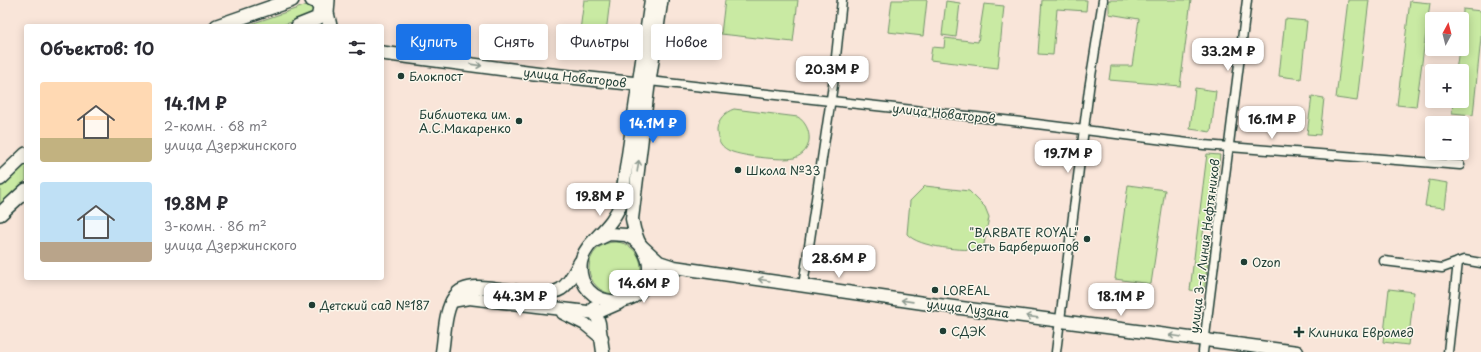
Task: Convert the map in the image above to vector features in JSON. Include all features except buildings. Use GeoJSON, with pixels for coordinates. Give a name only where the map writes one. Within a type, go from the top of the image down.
{"type":"FeatureCollection","features":[{"type":"Feature","properties":{"kind":"main road"},"geometry":{"type":"LineString","coordinates":[[223,24],[292,0]]}},
{"type":"Feature","properties":{"kind":"main road"},"geometry":{"type":"LineString","coordinates":[[303,24],[318,18],[320,8],[317,2],[312,0]]}},
{"type":"Feature","properties":{"kind":"main road"},"geometry":{"type":"LineString","coordinates":[[328,0],[327,13],[330,24]]}},
{"type":"Feature","properties":{"kind":"main road"},"geometry":{"type":"LineString","coordinates":[[452,301],[469,298],[596,313],[639,293],[648,279],[649,262],[637,238],[632,219],[652,0]]}},
{"type":"Feature","properties":{"kind":"main road"},"geometry":{"type":"LineString","coordinates":[[442,352],[452,301],[460,291],[468,288],[537,294],[554,292],[567,284],[587,248],[615,218],[621,202],[661,0]]}},
{"type":"Feature","properties":{"kind":"main road","name":"улица Новаторов"},"geometry":{"type":"LineString","coordinates":[[384,53],[564,77],[644,82]]}},
{"type":"Feature","properties":{"kind":"main road"},"geometry":{"type":"LineString","coordinates":[[0,179],[24,156]]}},
{"type":"Feature","properties":{"kind":"main road"},"geometry":{"type":"LineString","coordinates":[[0,214],[24,192]]}},
{"type":"Feature","properties":{"kind":"main road"},"geometry":{"type":"LineString","coordinates":[[594,241],[606,235],[619,234],[629,237],[643,248]]}},
{"type":"Feature","properties":{"kind":"main road","name":"улица Лузана"},"geometry":{"type":"LineString","coordinates":[[643,248],[659,262],[674,267],[803,286],[1060,320],[1203,346],[1297,352]]}},
{"type":"Feature","properties":{"kind":"main road"},"geometry":{"type":"LineString","coordinates":[[582,257],[581,274],[596,313],[602,338],[603,352]]}},
{"type":"Feature","properties":{"kind":"main road"},"geometry":{"type":"LineString","coordinates":[[588,289],[601,299],[611,302],[622,301]]}},
{"type":"Feature","properties":{"kind":"main road"},"geometry":{"type":"LineString","coordinates":[[552,309],[585,324],[602,338]]}},
{"type":"Feature","properties":{"kind":"street"},"geometry":{"type":"LineString","coordinates":[[803,286],[830,100],[842,0]]}},
{"type":"Feature","properties":{"kind":"street"},"geometry":{"type":"LineString","coordinates":[[1056,352],[1083,129],[1103,0]]}},
{"type":"Feature","properties":{"kind":"street","name":"улица 3-я Линия Нефтяников"},"geometry":{"type":"LineString","coordinates":[[1203,346],[1247,0]]}},
{"type":"Feature","properties":{"kind":"street","name":"улица Новаторов"},"geometry":{"type":"LineString","coordinates":[[644,82],[830,100],[1229,147],[1460,165]]}},
{"type":"Feature","properties":{"kind":"street"},"geometry":{"type":"LineString","coordinates":[[1384,261],[1442,268],[1464,260],[1481,262]]}},
{"type":"Feature","properties":{"kind":"street"},"geometry":{"type":"LineString","coordinates":[[1448,352],[1458,262]]}},
{"type":"Feature","properties":{"kind":"green space"},"geometry":{"type":"Polygon","coordinates":[[[584,0],[610,0],[607,24],[581,24],[584,0]]]}},
{"type":"Feature","properties":{"kind":"green space"},"geometry":{"type":"Polygon","coordinates":[[[725,0],[798,0],[793,42],[722,34],[725,0]]]}},
{"type":"Feature","properties":{"kind":"green space"},"geometry":{"type":"Polygon","coordinates":[[[892,0],[927,0],[923,36],[888,32],[892,0]]]}},
{"type":"Feature","properties":{"kind":"green space"},"geometry":{"type":"Polygon","coordinates":[[[1042,0],[1087,0],[1086,11],[1057,9],[1053,55],[1038,54],[1042,0]]]}},
{"type":"Feature","properties":{"kind":"green space"},"geometry":{"type":"Polygon","coordinates":[[[1109,0],[1191,0],[1180,86],[1109,80],[1111,66],[1132,66],[1139,19],[1109,14],[1109,0]]]}},
{"type":"Feature","properties":{"kind":"green space"},"geometry":{"type":"Polygon","coordinates":[[[1348,0],[1369,0],[1357,101],[1336,98],[1348,0]]]}},
{"type":"Feature","properties":{"kind":"green space"},"geometry":{"type":"Polygon","coordinates":[[[946,1],[960,3],[956,37],[942,35],[946,1]]]}},
{"type":"Feature","properties":{"kind":"green space"},"geometry":{"type":"Polygon","coordinates":[[[1410,1],[1430,3],[1429,12],[1425,12],[1425,40],[1416,107],[1397,105],[1410,1]]]}},
{"type":"Feature","properties":{"kind":"green space"},"geometry":{"type":"Polygon","coordinates":[[[310,4],[315,4],[314,16],[285,24],[251,24],[310,4]]]}},
{"type":"Feature","properties":{"kind":"green space"},"geometry":{"type":"Polygon","coordinates":[[[984,4],[1004,6],[998,68],[930,60],[932,47],[944,48],[945,38],[978,42],[984,4]]]}},
{"type":"Feature","properties":{"kind":"green space"},"geometry":{"type":"Polygon","coordinates":[[[1463,9],[1481,11],[1481,38],[1473,115],[1452,113],[1452,108],[1469,108],[1469,64],[1457,64],[1458,56],[1469,56],[1469,12],[1463,12],[1463,9]]]}},
{"type":"Feature","properties":{"kind":"green space"},"geometry":{"type":"Polygon","coordinates":[[[1285,19],[1307,21],[1301,79],[1279,76],[1285,19]]]}},
{"type":"Feature","properties":{"kind":"green space"},"geometry":{"type":"Polygon","coordinates":[[[1195,88],[1216,91],[1211,132],[1190,129],[1195,88]]]}},
{"type":"Feature","properties":{"kind":"green space"},"geometry":{"type":"Polygon","coordinates":[[[1312,96],[1324,98],[1320,135],[1307,134],[1312,96]]]}},
{"type":"Feature","properties":{"kind":"green space"},"geometry":{"type":"Polygon","coordinates":[[[734,109],[798,117],[807,127],[809,133],[808,145],[801,155],[789,159],[750,156],[728,150],[720,141],[717,129],[722,116],[734,109]]]}},
{"type":"Feature","properties":{"kind":"green space"},"geometry":{"type":"Polygon","coordinates":[[[1207,154],[1220,155],[1211,226],[1204,226],[1202,243],[1210,244],[1204,292],[1190,290],[1207,154]]]}},
{"type":"Feature","properties":{"kind":"green space"},"geometry":{"type":"Polygon","coordinates":[[[24,165],[24,182],[0,205],[0,187],[24,165]]]}},
{"type":"Feature","properties":{"kind":"green space"},"geometry":{"type":"Polygon","coordinates":[[[1429,180],[1448,183],[1445,208],[1425,206],[1429,180]]]}},
{"type":"Feature","properties":{"kind":"green space"},"geometry":{"type":"Polygon","coordinates":[[[1128,185],[1165,190],[1151,284],[1115,279],[1128,185]]]}},
{"type":"Feature","properties":{"kind":"green space"},"geometry":{"type":"Polygon","coordinates":[[[925,186],[969,191],[985,207],[989,217],[983,249],[942,248],[921,243],[907,234],[910,201],[925,186]]]}},
{"type":"Feature","properties":{"kind":"green space"},"geometry":{"type":"Polygon","coordinates":[[[610,242],[620,242],[634,249],[641,263],[641,273],[634,287],[620,294],[610,294],[600,290],[593,283],[589,273],[589,263],[593,253],[600,246],[610,242]]]}},
{"type":"Feature","properties":{"kind":"green space"},"geometry":{"type":"Polygon","coordinates":[[[1389,289],[1414,292],[1408,345],[1383,342],[1389,289]]]}},
{"type":"Feature","properties":{"kind":"place","name":"Блокпост"},"geometry":{"type":"Point","coordinates":[401,76]}},
{"type":"Feature","properties":{"kind":"place","name":"Библиотека им. А.С.Макаренко"},"geometry":{"type":"Point","coordinates":[519,121]}},
{"type":"Feature","properties":{"kind":"place","name":"Школа №33"},"geometry":{"type":"Point","coordinates":[738,170]}},
{"type":"Feature","properties":{"kind":"place","name":"\"BARBATE ROYAL\" Сеть Барбершопов"},"geometry":{"type":"Point","coordinates":[1087,239]}},
{"type":"Feature","properties":{"kind":"place","name":"Ozon"},"geometry":{"type":"Point","coordinates":[1244,262]}},
{"type":"Feature","properties":{"kind":"place","name":"LOREAL"},"geometry":{"type":"Point","coordinates":[935,290]}},
{"type":"Feature","properties":{"kind":"place","name":"Детский сад №187"},"geometry":{"type":"Point","coordinates":[312,305]}},
{"type":"Feature","properties":{"kind":"place","name":"СДЭК"},"geometry":{"type":"Point","coordinates":[943,331]}},
{"type":"Feature","properties":{"kind":"place","name":"Клиника Евромед"},"geometry":{"type":"Point","coordinates":[1299,332]}}]}
